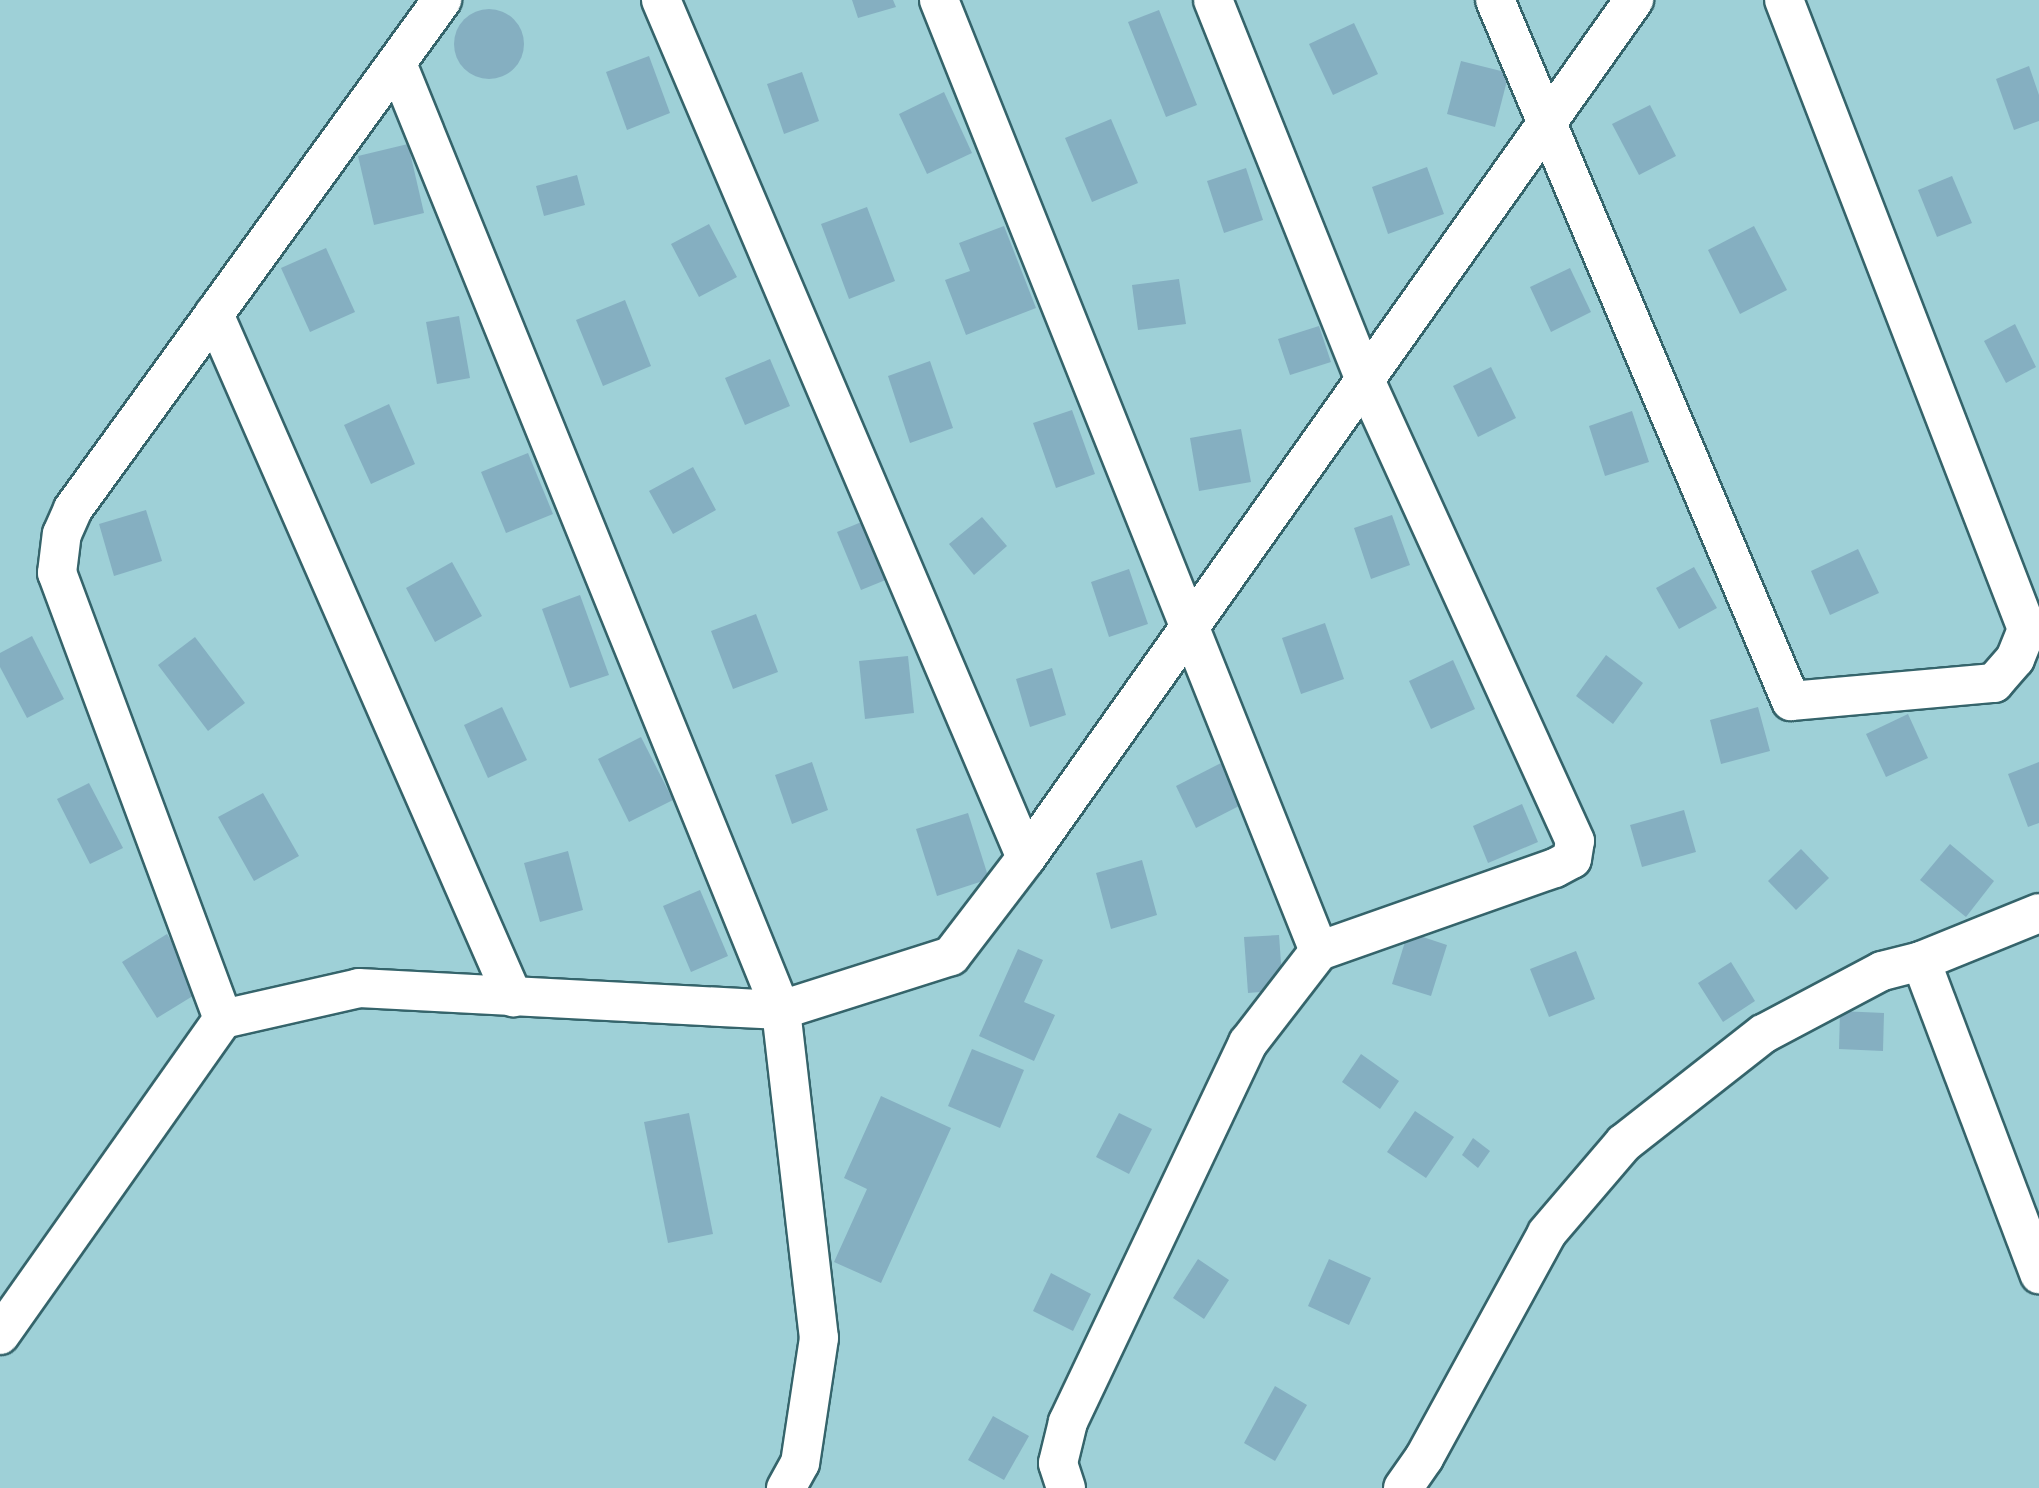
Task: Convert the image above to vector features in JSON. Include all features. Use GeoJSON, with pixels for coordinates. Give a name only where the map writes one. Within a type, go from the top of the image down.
{"type":"FeatureCollection","features":[{"type":"Feature","properties":{"kind":"street"},"geometry":{"type":"LineString","coordinates":[[223,1019],[57,573],[62,534],[73,509],[398,66],[442,0]]}},
{"type":"Feature","properties":{"kind":"street"},"geometry":{"type":"LineString","coordinates":[[661,0],[1026,859]]}},
{"type":"Feature","properties":{"kind":"street"},"geometry":{"type":"LineString","coordinates":[[939,0],[1319,951]]}},
{"type":"Feature","properties":{"kind":"street"},"geometry":{"type":"LineString","coordinates":[[1066,1488],[1058,1462],[1068,1422],[1248,1043],[1319,951],[1555,868],[1572,859],[1575,841],[1365,380],[1213,0]]}},
{"type":"Feature","properties":{"kind":"street"},"geometry":{"type":"LineString","coordinates":[[1495,0],[1791,701],[1994,683],[2015,659],[2028,629],[1784,0]]}},
{"type":"Feature","properties":{"kind":"street"},"geometry":{"type":"LineString","coordinates":[[0,1335],[223,1019],[359,988],[781,1010],[951,956],[1026,859],[1634,0]]}},
{"type":"Feature","properties":{"kind":"street"},"geometry":{"type":"LineString","coordinates":[[398,66],[781,1010],[819,1338],[800,1463],[786,1488]]}},
{"type":"Feature","properties":{"kind":"street"},"geometry":{"type":"LineString","coordinates":[[214,314],[513,996]]}},
{"type":"Feature","properties":{"kind":"street"},"geometry":{"type":"LineString","coordinates":[[1403,1488],[1424,1458],[1547,1233],[1624,1143],[1763,1034],[1882,971],[1921,961],[2039,913]]}},
{"type":"Feature","properties":{"kind":"street"},"geometry":{"type":"LineString","coordinates":[[1921,961],[2039,1274]]}},
{"type":"Feature","properties":{"kind":"building"},"geometry":{"type":"Polygon","coordinates":[[[852,0],[893,0],[896,7],[858,18],[852,0]]]}},
{"type":"Feature","properties":{"kind":"building"},"geometry":{"type":"Polygon","coordinates":[[[489,9],[514,19],[524,44],[514,69],[489,79],[464,69],[454,44],[464,19],[489,9]]]}},
{"type":"Feature","properties":{"kind":"building"},"geometry":{"type":"Polygon","coordinates":[[[1159,10],[1197,105],[1166,117],[1128,22],[1159,10]]]}},
{"type":"Feature","properties":{"kind":"building"},"geometry":{"type":"Polygon","coordinates":[[[1354,23],[1378,74],[1333,95],[1309,44],[1354,23]]]}},
{"type":"Feature","properties":{"kind":"building"},"geometry":{"type":"Polygon","coordinates":[[[649,56],[670,113],[627,130],[606,72],[649,56]]]}},
{"type":"Feature","properties":{"kind":"building"},"geometry":{"type":"Polygon","coordinates":[[[1461,61],[1509,73],[1495,127],[1447,114],[1461,61]]]}},
{"type":"Feature","properties":{"kind":"building"},"geometry":{"type":"Polygon","coordinates":[[[2029,66],[2039,95],[2039,121],[2014,130],[1996,79],[2029,66]]]}},
{"type":"Feature","properties":{"kind":"building"},"geometry":{"type":"Polygon","coordinates":[[[802,72],[819,121],[784,134],[767,84],[802,72]]]}},
{"type":"Feature","properties":{"kind":"building"},"geometry":{"type":"Polygon","coordinates":[[[944,92],[972,153],[927,174],[899,114],[944,92]]]}},
{"type":"Feature","properties":{"kind":"building"},"geometry":{"type":"Polygon","coordinates":[[[1650,105],[1676,156],[1639,175],[1612,124],[1650,105]]]}},
{"type":"Feature","properties":{"kind":"building"},"geometry":{"type":"Polygon","coordinates":[[[1111,119],[1138,183],[1092,202],[1065,138],[1111,119]]]}},
{"type":"Feature","properties":{"kind":"building"},"geometry":{"type":"Polygon","coordinates":[[[408,144],[424,213],[374,225],[358,156],[408,144]]]}},
{"type":"Feature","properties":{"kind":"building"},"geometry":{"type":"Polygon","coordinates":[[[1427,167],[1444,214],[1388,234],[1372,187],[1427,167]]]}},
{"type":"Feature","properties":{"kind":"building"},"geometry":{"type":"Polygon","coordinates":[[[1246,168],[1263,220],[1224,233],[1207,181],[1246,168]]]}},
{"type":"Feature","properties":{"kind":"building"},"geometry":{"type":"Polygon","coordinates":[[[577,175],[585,205],[544,216],[536,186],[577,175]]]}},
{"type":"Feature","properties":{"kind":"building"},"geometry":{"type":"Polygon","coordinates":[[[1952,176],[1972,223],[1937,237],[1918,190],[1952,176]]]}},
{"type":"Feature","properties":{"kind":"building"},"geometry":{"type":"Polygon","coordinates":[[[867,207],[895,281],[849,299],[821,224],[867,207]]]}},
{"type":"Feature","properties":{"kind":"building"},"geometry":{"type":"Polygon","coordinates":[[[709,224],[737,277],[699,297],[671,244],[709,224]]]}},
{"type":"Feature","properties":{"kind":"building"},"geometry":{"type":"Polygon","coordinates":[[[1004,226],[1036,308],[966,335],[945,280],[970,271],[959,243],[1004,226]]]}},
{"type":"Feature","properties":{"kind":"building"},"geometry":{"type":"Polygon","coordinates":[[[1754,226],[1787,290],[1740,314],[1708,250],[1754,226]]]}},
{"type":"Feature","properties":{"kind":"building"},"geometry":{"type":"Polygon","coordinates":[[[326,248],[355,312],[310,332],[281,268],[326,248]]]}},
{"type":"Feature","properties":{"kind":"building"},"geometry":{"type":"Polygon","coordinates":[[[1570,268],[1591,312],[1551,332],[1530,287],[1570,268]]]}},
{"type":"Feature","properties":{"kind":"building"},"geometry":{"type":"Polygon","coordinates":[[[1179,279],[1186,324],[1138,330],[1132,285],[1179,279]]]}},
{"type":"Feature","properties":{"kind":"building"},"geometry":{"type":"Polygon","coordinates":[[[625,300],[651,366],[603,386],[576,320],[625,300]]]}},
{"type":"Feature","properties":{"kind":"building"},"geometry":{"type":"Polygon","coordinates":[[[459,316],[470,378],[437,384],[426,322],[459,316]]]}},
{"type":"Feature","properties":{"kind":"building"},"geometry":{"type":"Polygon","coordinates":[[[2015,324],[2036,367],[2006,383],[1984,341],[2015,324]]]}},
{"type":"Feature","properties":{"kind":"building"},"geometry":{"type":"Polygon","coordinates":[[[1319,326],[1331,362],[1290,375],[1278,339],[1319,326]]]}},
{"type":"Feature","properties":{"kind":"building"},"geometry":{"type":"Polygon","coordinates":[[[770,359],[790,406],[745,425],[725,378],[770,359]]]}},
{"type":"Feature","properties":{"kind":"building"},"geometry":{"type":"Polygon","coordinates":[[[930,361],[953,428],[910,443],[888,376],[930,361]]]}},
{"type":"Feature","properties":{"kind":"building"},"geometry":{"type":"Polygon","coordinates":[[[1491,367],[1516,418],[1478,437],[1453,386],[1491,367]]]}},
{"type":"Feature","properties":{"kind":"building"},"geometry":{"type":"Polygon","coordinates":[[[389,404],[415,464],[371,484],[344,425],[389,404]]]}},
{"type":"Feature","properties":{"kind":"building"},"geometry":{"type":"Polygon","coordinates":[[[1072,410],[1095,474],[1056,488],[1033,423],[1072,410]]]}},
{"type":"Feature","properties":{"kind":"building"},"geometry":{"type":"Polygon","coordinates":[[[1632,411],[1649,462],[1605,476],[1589,426],[1632,411]]]}},
{"type":"Feature","properties":{"kind":"building"},"geometry":{"type":"Polygon","coordinates":[[[1241,429],[1251,482],[1199,491],[1190,438],[1241,429]]]}},
{"type":"Feature","properties":{"kind":"building"},"geometry":{"type":"Polygon","coordinates":[[[528,453],[553,514],[506,533],[481,472],[528,453]]]}},
{"type":"Feature","properties":{"kind":"building"},"geometry":{"type":"Polygon","coordinates":[[[693,467],[716,510],[673,534],[649,491],[693,467]]]}},
{"type":"Feature","properties":{"kind":"building"},"geometry":{"type":"Polygon","coordinates":[[[146,510],[162,561],[114,576],[99,524],[146,510]]]}},
{"type":"Feature","properties":{"kind":"building"},"geometry":{"type":"Polygon","coordinates":[[[1392,515],[1410,565],[1371,579],[1354,528],[1392,515]]]}},
{"type":"Feature","properties":{"kind":"building"},"geometry":{"type":"Polygon","coordinates":[[[982,517],[1007,546],[974,575],[949,544],[982,517]]]}},
{"type":"Feature","properties":{"kind":"building"},"geometry":{"type":"Polygon","coordinates":[[[864,521],[888,579],[861,590],[837,532],[864,521]]]}},
{"type":"Feature","properties":{"kind":"building"},"geometry":{"type":"Polygon","coordinates":[[[1858,549],[1879,593],[1830,615],[1811,571],[1858,549]]]}},
{"type":"Feature","properties":{"kind":"building"},"geometry":{"type":"Polygon","coordinates":[[[452,562],[482,616],[435,642],[406,588],[452,562]]]}},
{"type":"Feature","properties":{"kind":"building"},"geometry":{"type":"Polygon","coordinates":[[[1694,567],[1717,608],[1679,629],[1656,588],[1694,567]]]}},
{"type":"Feature","properties":{"kind":"building"},"geometry":{"type":"Polygon","coordinates":[[[1129,569],[1148,624],[1109,637],[1091,582],[1129,569]]]}},
{"type":"Feature","properties":{"kind":"building"},"geometry":{"type":"Polygon","coordinates":[[[580,595],[609,675],[570,688],[542,609],[580,595]]]}},
{"type":"Feature","properties":{"kind":"building"},"geometry":{"type":"Polygon","coordinates":[[[756,614],[778,672],[733,689],[711,631],[756,614]]]}},
{"type":"Feature","properties":{"kind":"building"},"geometry":{"type":"Polygon","coordinates":[[[1325,623],[1344,679],[1301,694],[1282,638],[1325,623]]]}},
{"type":"Feature","properties":{"kind":"building"},"geometry":{"type":"Polygon","coordinates":[[[32,636],[64,699],[27,718],[0,667],[0,653],[32,636]]]}},
{"type":"Feature","properties":{"kind":"building"},"geometry":{"type":"Polygon","coordinates":[[[195,637],[245,703],[208,731],[158,665],[195,637]]]}},
{"type":"Feature","properties":{"kind":"building"},"geometry":{"type":"Polygon","coordinates":[[[1606,655],[1643,683],[1613,724],[1576,696],[1606,655]]]}},
{"type":"Feature","properties":{"kind":"building"},"geometry":{"type":"Polygon","coordinates":[[[908,656],[914,713],[865,719],[859,661],[908,656]]]}},
{"type":"Feature","properties":{"kind":"building"},"geometry":{"type":"Polygon","coordinates":[[[1453,660],[1475,709],[1431,729],[1409,681],[1453,660]]]}},
{"type":"Feature","properties":{"kind":"building"},"geometry":{"type":"Polygon","coordinates":[[[1052,668],[1066,715],[1030,727],[1016,679],[1052,668]]]}},
{"type":"Feature","properties":{"kind":"building"},"geometry":{"type":"Polygon","coordinates":[[[502,707],[527,760],[488,778],[464,725],[502,707]]]}},
{"type":"Feature","properties":{"kind":"building"},"geometry":{"type":"Polygon","coordinates":[[[1758,707],[1770,751],[1721,764],[1710,720],[1758,707]]]}},
{"type":"Feature","properties":{"kind":"building"},"geometry":{"type":"Polygon","coordinates":[[[1908,714],[1928,758],[1886,777],[1866,734],[1908,714]]]}},
{"type":"Feature","properties":{"kind":"building"},"geometry":{"type":"Polygon","coordinates":[[[641,737],[673,800],[629,822],[598,759],[641,737]]]}},
{"type":"Feature","properties":{"kind":"building"},"geometry":{"type":"Polygon","coordinates":[[[812,762],[828,810],[792,824],[775,775],[812,762]]]}},
{"type":"Feature","properties":{"kind":"building"},"geometry":{"type":"Polygon","coordinates":[[[2039,762],[2039,823],[2028,827],[2008,774],[2039,762]]]}},
{"type":"Feature","properties":{"kind":"building"},"geometry":{"type":"Polygon","coordinates":[[[1221,763],[1241,805],[1196,828],[1176,786],[1221,763]]]}},
{"type":"Feature","properties":{"kind":"building"},"geometry":{"type":"Polygon","coordinates":[[[89,783],[123,848],[90,864],[57,799],[89,783]]]}},
{"type":"Feature","properties":{"kind":"building"},"geometry":{"type":"Polygon","coordinates":[[[263,793],[299,856],[254,881],[218,817],[263,793]]]}},
{"type":"Feature","properties":{"kind":"building"},"geometry":{"type":"Polygon","coordinates":[[[1522,804],[1538,842],[1488,863],[1473,826],[1522,804]]]}},
{"type":"Feature","properties":{"kind":"building"},"geometry":{"type":"Polygon","coordinates":[[[1684,810],[1696,852],[1642,867],[1630,825],[1684,810]]]}},
{"type":"Feature","properties":{"kind":"building"},"geometry":{"type":"Polygon","coordinates":[[[968,813],[989,879],[937,896],[916,829],[968,813]]]}},
{"type":"Feature","properties":{"kind":"building"},"geometry":{"type":"Polygon","coordinates":[[[1950,844],[1994,881],[1966,917],[1920,880],[1950,844]]]}},
{"type":"Feature","properties":{"kind":"building"},"geometry":{"type":"Polygon","coordinates":[[[1801,849],[1829,878],[1796,910],[1768,881],[1801,849]]]}},
{"type":"Feature","properties":{"kind":"building"},"geometry":{"type":"Polygon","coordinates":[[[568,851],[583,910],[540,922],[524,863],[568,851]]]}},
{"type":"Feature","properties":{"kind":"building"},"geometry":{"type":"Polygon","coordinates":[[[1142,860],[1157,915],[1111,929],[1096,873],[1142,860]]]}},
{"type":"Feature","properties":{"kind":"building"},"geometry":{"type":"Polygon","coordinates":[[[700,890],[728,956],[691,972],[663,906],[700,890]]]}},
{"type":"Feature","properties":{"kind":"building"},"geometry":{"type":"Polygon","coordinates":[[[1408,932],[1447,945],[1431,996],[1392,984],[1408,932]]]}},
{"type":"Feature","properties":{"kind":"building"},"geometry":{"type":"Polygon","coordinates":[[[167,934],[201,991],[157,1018],[122,962],[167,934]]]}},
{"type":"Feature","properties":{"kind":"building"},"geometry":{"type":"Polygon","coordinates":[[[1279,935],[1283,990],[1248,993],[1244,937],[1279,935]]]}},
{"type":"Feature","properties":{"kind":"building"},"geometry":{"type":"Polygon","coordinates":[[[1018,949],[1043,960],[1024,1002],[1055,1015],[1034,1061],[979,1036],[1018,949]]]}},
{"type":"Feature","properties":{"kind":"building"},"geometry":{"type":"Polygon","coordinates":[[[1576,951],[1595,999],[1549,1017],[1530,969],[1576,951]]]}},
{"type":"Feature","properties":{"kind":"building"},"geometry":{"type":"Polygon","coordinates":[[[1731,962],[1755,1001],[1723,1022],[1698,983],[1731,962]]]}},
{"type":"Feature","properties":{"kind":"building"},"geometry":{"type":"Polygon","coordinates":[[[1840,1011],[1884,1013],[1883,1051],[1839,1049],[1840,1011]]]}},
{"type":"Feature","properties":{"kind":"building"},"geometry":{"type":"Polygon","coordinates":[[[972,1049],[1024,1070],[1000,1128],[948,1106],[972,1049]]]}},
{"type":"Feature","properties":{"kind":"building"},"geometry":{"type":"Polygon","coordinates":[[[1361,1054],[1399,1081],[1380,1109],[1342,1082],[1361,1054]]]}},
{"type":"Feature","properties":{"kind":"building"},"geometry":{"type":"Polygon","coordinates":[[[881,1096],[951,1128],[881,1283],[834,1262],[867,1189],[844,1178],[881,1096]]]}},
{"type":"Feature","properties":{"kind":"building"},"geometry":{"type":"Polygon","coordinates":[[[1415,1111],[1454,1137],[1426,1178],[1387,1152],[1415,1111]]]}},
{"type":"Feature","properties":{"kind":"building"},"geometry":{"type":"Polygon","coordinates":[[[689,1113],[713,1234],[668,1243],[644,1122],[689,1113]]]}},
{"type":"Feature","properties":{"kind":"building"},"geometry":{"type":"Polygon","coordinates":[[[1119,1113],[1152,1129],[1129,1174],[1096,1157],[1119,1113]]]}},
{"type":"Feature","properties":{"kind":"building"},"geometry":{"type":"Polygon","coordinates":[[[1473,1138],[1490,1151],[1478,1168],[1462,1155],[1473,1138]]]}},
{"type":"Feature","properties":{"kind":"building"},"geometry":{"type":"Polygon","coordinates":[[[1198,1259],[1229,1280],[1204,1319],[1173,1298],[1198,1259]]]}},
{"type":"Feature","properties":{"kind":"building"},"geometry":{"type":"Polygon","coordinates":[[[1329,1259],[1371,1278],[1349,1325],[1308,1306],[1329,1259]]]}},
{"type":"Feature","properties":{"kind":"building"},"geometry":{"type":"Polygon","coordinates":[[[1051,1273],[1091,1294],[1073,1331],[1033,1311],[1051,1273]]]}},
{"type":"Feature","properties":{"kind":"building"},"geometry":{"type":"Polygon","coordinates":[[[1275,1386],[1307,1405],[1275,1461],[1244,1443],[1275,1386]]]}},
{"type":"Feature","properties":{"kind":"building"},"geometry":{"type":"Polygon","coordinates":[[[993,1416],[1029,1436],[1004,1480],[968,1460],[993,1416]]]}}]}
